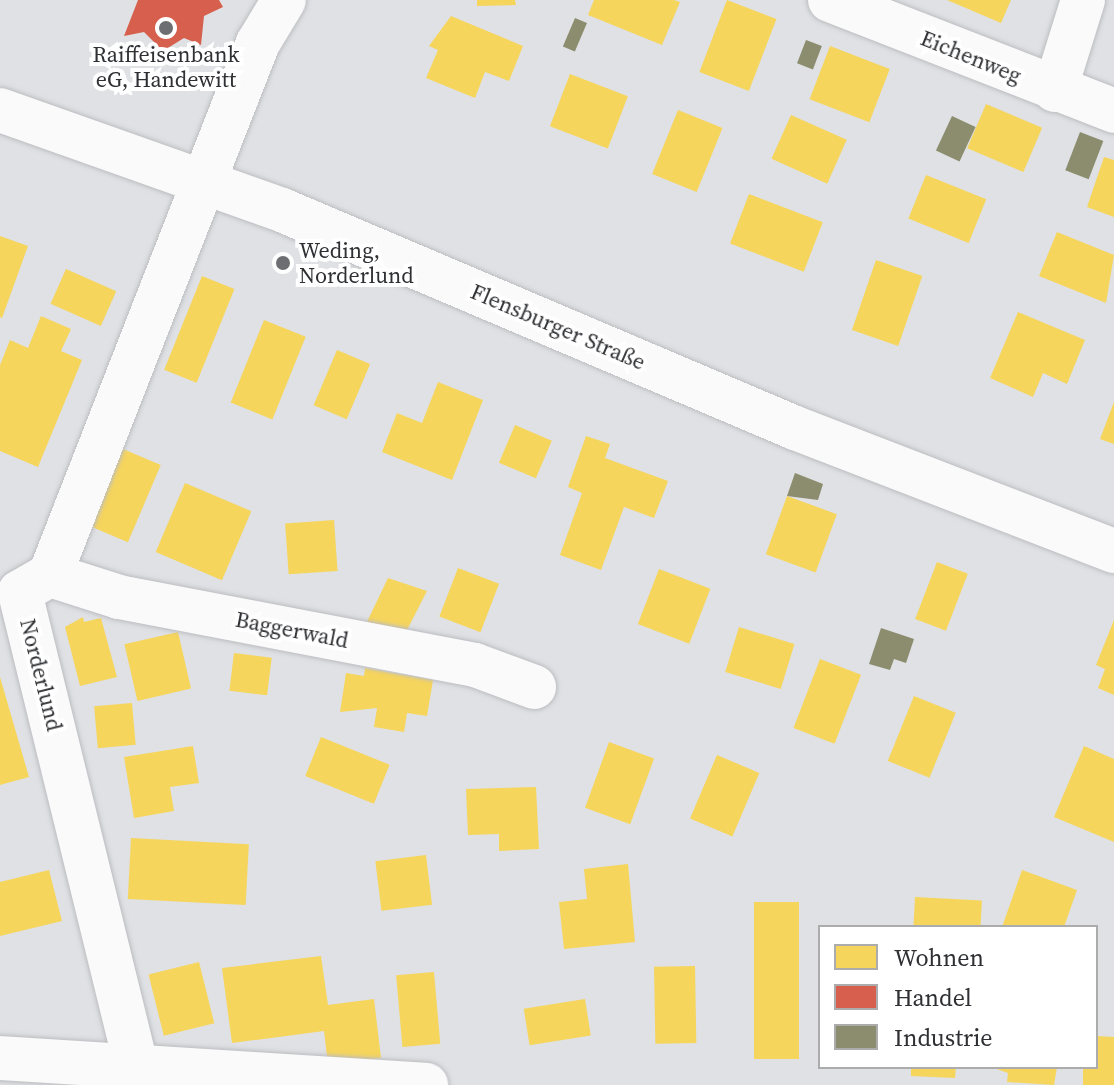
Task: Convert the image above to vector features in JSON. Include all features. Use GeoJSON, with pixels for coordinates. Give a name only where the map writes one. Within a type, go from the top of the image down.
{"type":"FeatureCollection","features":[{"type":"Feature","properties":{"kind":"street"},"geometry":{"type":"LineString","coordinates":[[23,588],[207,180],[258,43],[284,0]]}},
{"type":"Feature","properties":{"kind":"street","name":"Eichenweg"},"geometry":{"type":"LineString","coordinates":[[830,0],[1114,111]]}},
{"type":"Feature","properties":{"kind":"street"},"geometry":{"type":"LineString","coordinates":[[1055,90],[1083,0]]}},
{"type":"Feature","properties":{"kind":"street","name":"Flensburger Straße"},"geometry":{"type":"LineString","coordinates":[[0,110],[207,180],[795,428],[1114,551]]}},
{"type":"Feature","properties":{"kind":"street","name":"Baggerwald"},"geometry":{"type":"LineString","coordinates":[[23,588],[119,597],[475,665],[534,687]]}},
{"type":"Feature","properties":{"kind":"street","name":"Norderlund"},"geometry":{"type":"LineString","coordinates":[[23,588],[136,1065]]}},
{"type":"Feature","properties":{"kind":"street"},"geometry":{"type":"LineString","coordinates":[[0,1058],[426,1085]]}},
{"type":"Feature","properties":{"kind":"building: Wohnen"},"geometry":{"type":"Polygon","coordinates":[[[477,0],[515,0],[516,5],[477,6],[477,0]]]}},
{"type":"Feature","properties":{"kind":"building: Wohnen"},"geometry":{"type":"Polygon","coordinates":[[[594,0],[680,2],[662,45],[588,15],[594,0]]]}},
{"type":"Feature","properties":{"kind":"building: Wohnen"},"geometry":{"type":"Polygon","coordinates":[[[727,0],[776,19],[749,91],[699,72],[727,0]]]}},
{"type":"Feature","properties":{"kind":"building: Wohnen"},"geometry":{"type":"Polygon","coordinates":[[[947,0],[1011,0],[1001,23],[947,0]]]}},
{"type":"Feature","properties":{"kind":"building: Wohnen"},"geometry":{"type":"Polygon","coordinates":[[[451,16],[523,46],[509,81],[485,72],[475,98],[426,78],[438,50],[429,46],[451,16]]]}},
{"type":"Feature","properties":{"kind":"building: Wohnen"},"geometry":{"type":"Polygon","coordinates":[[[830,46],[890,69],[869,122],[810,99],[830,46]]]}},
{"type":"Feature","properties":{"kind":"building: Wohnen"},"geometry":{"type":"Polygon","coordinates":[[[570,74],[628,96],[608,148],[550,126],[570,74]]]}},
{"type":"Feature","properties":{"kind":"building: Wohnen"},"geometry":{"type":"Polygon","coordinates":[[[986,104],[1042,128],[1023,172],[967,148],[986,104]]]}},
{"type":"Feature","properties":{"kind":"building: Wohnen"},"geometry":{"type":"Polygon","coordinates":[[[678,110],[723,128],[697,192],[652,174],[678,110]]]}},
{"type":"Feature","properties":{"kind":"building: Wohnen"},"geometry":{"type":"Polygon","coordinates":[[[791,115],[847,140],[827,184],[771,159],[791,115]]]}},
{"type":"Feature","properties":{"kind":"building: Wohnen"},"geometry":{"type":"Polygon","coordinates":[[[1104,157],[1114,160],[1114,217],[1087,207],[1104,157]]]}},
{"type":"Feature","properties":{"kind":"building: Wohnen"},"geometry":{"type":"Polygon","coordinates":[[[926,175],[986,199],[969,243],[908,219],[926,175]]]}},
{"type":"Feature","properties":{"kind":"building: Wohnen"},"geometry":{"type":"Polygon","coordinates":[[[749,194],[823,222],[804,272],[730,243],[749,194]]]}},
{"type":"Feature","properties":{"kind":"building: Wohnen"},"geometry":{"type":"Polygon","coordinates":[[[1057,232],[1114,255],[1106,303],[1039,276],[1057,232]]]}},
{"type":"Feature","properties":{"kind":"building: Wohnen"},"geometry":{"type":"Polygon","coordinates":[[[0,236],[28,246],[2,318],[0,317],[0,236]]]}},
{"type":"Feature","properties":{"kind":"building: Wohnen"},"geometry":{"type":"Polygon","coordinates":[[[876,260],[922,276],[898,346],[852,330],[876,260]]]}},
{"type":"Feature","properties":{"kind":"building: Wohnen"},"geometry":{"type":"Polygon","coordinates":[[[66,269],[116,291],[101,326],[51,304],[66,269]]]}},
{"type":"Feature","properties":{"kind":"building: Wohnen"},"geometry":{"type":"Polygon","coordinates":[[[202,276],[234,289],[197,383],[164,370],[202,276]]]}},
{"type":"Feature","properties":{"kind":"building: Wohnen"},"geometry":{"type":"Polygon","coordinates":[[[1018,312],[1085,340],[1067,384],[1043,373],[1033,397],[990,378],[1018,312]]]}},
{"type":"Feature","properties":{"kind":"building: Wohnen"},"geometry":{"type":"Polygon","coordinates":[[[41,316],[71,329],[61,351],[82,360],[38,467],[0,451],[0,365],[10,340],[28,348],[41,316]]]}},
{"type":"Feature","properties":{"kind":"building: Wohnen"},"geometry":{"type":"Polygon","coordinates":[[[264,320],[306,337],[272,419],[231,403],[264,320]]]}},
{"type":"Feature","properties":{"kind":"building: Wohnen"},"geometry":{"type":"Polygon","coordinates":[[[337,350],[370,364],[347,419],[314,405],[337,350]]]}},
{"type":"Feature","properties":{"kind":"building: Wohnen"},"geometry":{"type":"Polygon","coordinates":[[[438,382],[483,400],[452,480],[382,452],[397,413],[422,423],[438,382]]]}},
{"type":"Feature","properties":{"kind":"building: Wohnen"},"geometry":{"type":"Polygon","coordinates":[[[1114,402],[1114,444],[1100,439],[1114,402]]]}},
{"type":"Feature","properties":{"kind":"building: Wohnen"},"geometry":{"type":"Polygon","coordinates":[[[515,425],[552,441],[536,478],[499,463],[515,425]]]}},
{"type":"Feature","properties":{"kind":"building: Wohnen"},"geometry":{"type":"Polygon","coordinates":[[[586,436],[610,444],[605,458],[668,481],[654,518],[624,507],[601,570],[560,555],[582,493],[568,487],[586,436]]]}},
{"type":"Feature","properties":{"kind":"building: Wohnen"},"geometry":{"type":"Polygon","coordinates":[[[123,449],[161,465],[128,542],[90,526],[123,449]]]}},
{"type":"Feature","properties":{"kind":"building: Wohnen"},"geometry":{"type":"Polygon","coordinates":[[[185,483],[251,511],[222,580],[156,552],[185,483]]]}},
{"type":"Feature","properties":{"kind":"building: Wohnen"},"geometry":{"type":"Polygon","coordinates":[[[787,496],[837,514],[816,572],[766,554],[787,496]]]}},
{"type":"Feature","properties":{"kind":"building: Wohnen"},"geometry":{"type":"Polygon","coordinates":[[[334,520],[338,571],[289,574],[285,523],[334,520]]]}},
{"type":"Feature","properties":{"kind":"building: Wohnen"},"geometry":{"type":"Polygon","coordinates":[[[937,562],[968,574],[946,631],[915,619],[937,562]]]}},
{"type":"Feature","properties":{"kind":"building: Wohnen"},"geometry":{"type":"Polygon","coordinates":[[[458,568],[499,584],[480,632],[439,617],[458,568]]]}},
{"type":"Feature","properties":{"kind":"building: Wohnen"},"geometry":{"type":"Polygon","coordinates":[[[659,569],[710,589],[689,644],[638,624],[659,569]]]}},
{"type":"Feature","properties":{"kind":"building: Wohnen"},"geometry":{"type":"Polygon","coordinates":[[[388,578],[427,591],[406,632],[365,626],[388,578]]]}},
{"type":"Feature","properties":{"kind":"building: Wohnen"},"geometry":{"type":"Polygon","coordinates":[[[83,617],[84,622],[101,618],[117,677],[80,686],[65,627],[83,617]]]}},
{"type":"Feature","properties":{"kind":"building: Wohnen"},"geometry":{"type":"Polygon","coordinates":[[[1114,620],[1114,695],[1098,688],[1105,669],[1096,665],[1114,620]]]}},
{"type":"Feature","properties":{"kind":"building: Wohnen"},"geometry":{"type":"Polygon","coordinates":[[[739,627],[794,644],[781,689],[725,672],[739,627]]]}},
{"type":"Feature","properties":{"kind":"building: Wohnen"},"geometry":{"type":"Polygon","coordinates":[[[178,632],[191,689],[137,701],[124,644],[178,632]]]}},
{"type":"Feature","properties":{"kind":"building: Wohnen"},"geometry":{"type":"Polygon","coordinates":[[[234,653],[272,658],[267,695],[229,691],[234,653]]]}},
{"type":"Feature","properties":{"kind":"building: Wohnen"},"geometry":{"type":"Polygon","coordinates":[[[820,659],[861,675],[835,744],[793,728],[820,659]]]}},
{"type":"Feature","properties":{"kind":"building: Wohnen"},"geometry":{"type":"Polygon","coordinates":[[[365,668],[433,680],[427,716],[407,713],[404,732],[374,727],[377,708],[340,712],[346,673],[364,676],[365,668]]]}},
{"type":"Feature","properties":{"kind":"building: Wohnen"},"geometry":{"type":"Polygon","coordinates":[[[0,677],[29,777],[0,785],[0,677]]]}},
{"type":"Feature","properties":{"kind":"building: Wohnen"},"geometry":{"type":"Polygon","coordinates":[[[914,696],[956,713],[930,778],[888,761],[914,696]]]}},
{"type":"Feature","properties":{"kind":"building: Wohnen"},"geometry":{"type":"Polygon","coordinates":[[[132,703],[136,745],[98,748],[94,706],[132,703]]]}},
{"type":"Feature","properties":{"kind":"building: Wohnen"},"geometry":{"type":"Polygon","coordinates":[[[321,737],[390,765],[374,804],[305,776],[321,737]]]}},
{"type":"Feature","properties":{"kind":"building: Wohnen"},"geometry":{"type":"Polygon","coordinates":[[[609,742],[654,758],[630,824],[585,808],[609,742]]]}},
{"type":"Feature","properties":{"kind":"building: Wohnen"},"geometry":{"type":"Polygon","coordinates":[[[193,746],[199,783],[170,787],[174,811],[134,818],[124,757],[193,746]]]}},
{"type":"Feature","properties":{"kind":"building: Wohnen"},"geometry":{"type":"Polygon","coordinates":[[[1084,746],[1114,759],[1114,842],[1054,817],[1084,746]]]}},
{"type":"Feature","properties":{"kind":"building: Wohnen"},"geometry":{"type":"Polygon","coordinates":[[[717,755],[759,773],[732,836],[690,819],[717,755]]]}},
{"type":"Feature","properties":{"kind":"building: Wohnen"},"geometry":{"type":"Polygon","coordinates":[[[536,787],[539,849],[499,851],[499,834],[468,835],[466,789],[536,787]]]}},
{"type":"Feature","properties":{"kind":"building: Wohnen"},"geometry":{"type":"Polygon","coordinates":[[[131,838],[249,844],[246,905],[128,899],[131,838]]]}},
{"type":"Feature","properties":{"kind":"building: Wohnen"},"geometry":{"type":"Polygon","coordinates":[[[426,855],[432,905],[381,911],[375,861],[426,855]]]}},
{"type":"Feature","properties":{"kind":"building: Wohnen"},"geometry":{"type":"Polygon","coordinates":[[[628,864],[635,942],[564,949],[559,902],[587,899],[584,869],[628,864]]]}},
{"type":"Feature","properties":{"kind":"building: Wohnen"},"geometry":{"type":"Polygon","coordinates":[[[49,870],[62,921],[0,936],[0,882],[49,870]]]}},
{"type":"Feature","properties":{"kind":"building: Wohnen"},"geometry":{"type":"Polygon","coordinates":[[[1022,870],[1077,890],[1065,925],[1003,925],[1022,870]]]}},
{"type":"Feature","properties":{"kind":"building: Wohnen"},"geometry":{"type":"Polygon","coordinates":[[[915,897],[982,901],[981,925],[914,925],[915,897]]]}},
{"type":"Feature","properties":{"kind":"building: Wohnen"},"geometry":{"type":"Polygon","coordinates":[[[754,902],[799,902],[799,1059],[754,1059],[754,902]]]}},
{"type":"Feature","properties":{"kind":"building: Wohnen"},"geometry":{"type":"Polygon","coordinates":[[[321,956],[328,1005],[374,999],[381,1058],[328,1065],[324,1031],[232,1043],[222,968],[321,956]]]}},
{"type":"Feature","properties":{"kind":"building: Wohnen"},"geometry":{"type":"Polygon","coordinates":[[[199,962],[214,1023],[164,1036],[149,975],[199,962]]]}},
{"type":"Feature","properties":{"kind":"building: Wohnen"},"geometry":{"type":"Polygon","coordinates":[[[695,966],[696,1043],[655,1044],[654,967],[695,966]]]}},
{"type":"Feature","properties":{"kind":"building: Wohnen"},"geometry":{"type":"Polygon","coordinates":[[[434,972],[440,1044],[402,1047],[396,975],[434,972]]]}},
{"type":"Feature","properties":{"kind":"building: Wohnen"},"geometry":{"type":"Polygon","coordinates":[[[585,999],[591,1036],[530,1045],[524,1009],[585,999]]]}},
{"type":"Feature","properties":{"kind":"building: Wohnen"},"geometry":{"type":"Polygon","coordinates":[[[1098,1036],[1114,1037],[1114,1085],[1083,1085],[1083,1069],[1098,1069],[1098,1036]]]}},
{"type":"Feature","properties":{"kind":"building: Wohnen"},"geometry":{"type":"Polygon","coordinates":[[[911,1069],[956,1069],[955,1078],[911,1076],[911,1069]]]}},
{"type":"Feature","properties":{"kind":"building: Wohnen"},"geometry":{"type":"Polygon","coordinates":[[[997,1069],[1057,1069],[1054,1085],[1007,1082],[1008,1073],[997,1069]]]}},
{"type":"Feature","properties":{"kind":"building: Handel","name":"Raiffeisenbank eG, Handewitt"},"geometry":{"type":"Polygon","coordinates":[[[138,0],[219,0],[223,7],[204,16],[201,45],[184,38],[163,51],[144,32],[124,36],[138,0]]]}},
{"type":"Feature","properties":{"kind":"building: Industrie"},"geometry":{"type":"Polygon","coordinates":[[[575,18],[587,23],[575,52],[563,47],[575,18]]]}},
{"type":"Feature","properties":{"kind":"building: Industrie"},"geometry":{"type":"Polygon","coordinates":[[[806,40],[822,46],[813,69],[797,63],[806,40]]]}},
{"type":"Feature","properties":{"kind":"building: Industrie"},"geometry":{"type":"Polygon","coordinates":[[[952,116],[976,127],[960,161],[936,150],[952,116]]]}},
{"type":"Feature","properties":{"kind":"building: Industrie"},"geometry":{"type":"Polygon","coordinates":[[[1080,132],[1103,141],[1089,179],[1065,170],[1080,132]]]}},
{"type":"Feature","properties":{"kind":"building: Industrie"},"geometry":{"type":"Polygon","coordinates":[[[795,473],[823,484],[818,500],[787,496],[795,473]]]}},
{"type":"Feature","properties":{"kind":"building: Industrie"},"geometry":{"type":"Polygon","coordinates":[[[881,628],[914,639],[906,663],[894,659],[890,670],[869,664],[881,628]]]}},
{"type":"Feature","properties":{"kind":"place","name":"Raiffeisenbank eG, Handewitt"},"geometry":{"type":"Point","coordinates":[166,28]}},
{"type":"Feature","properties":{"kind":"place","name":"Weding, Norderlund"},"geometry":{"type":"Point","coordinates":[283,263]}}]}
